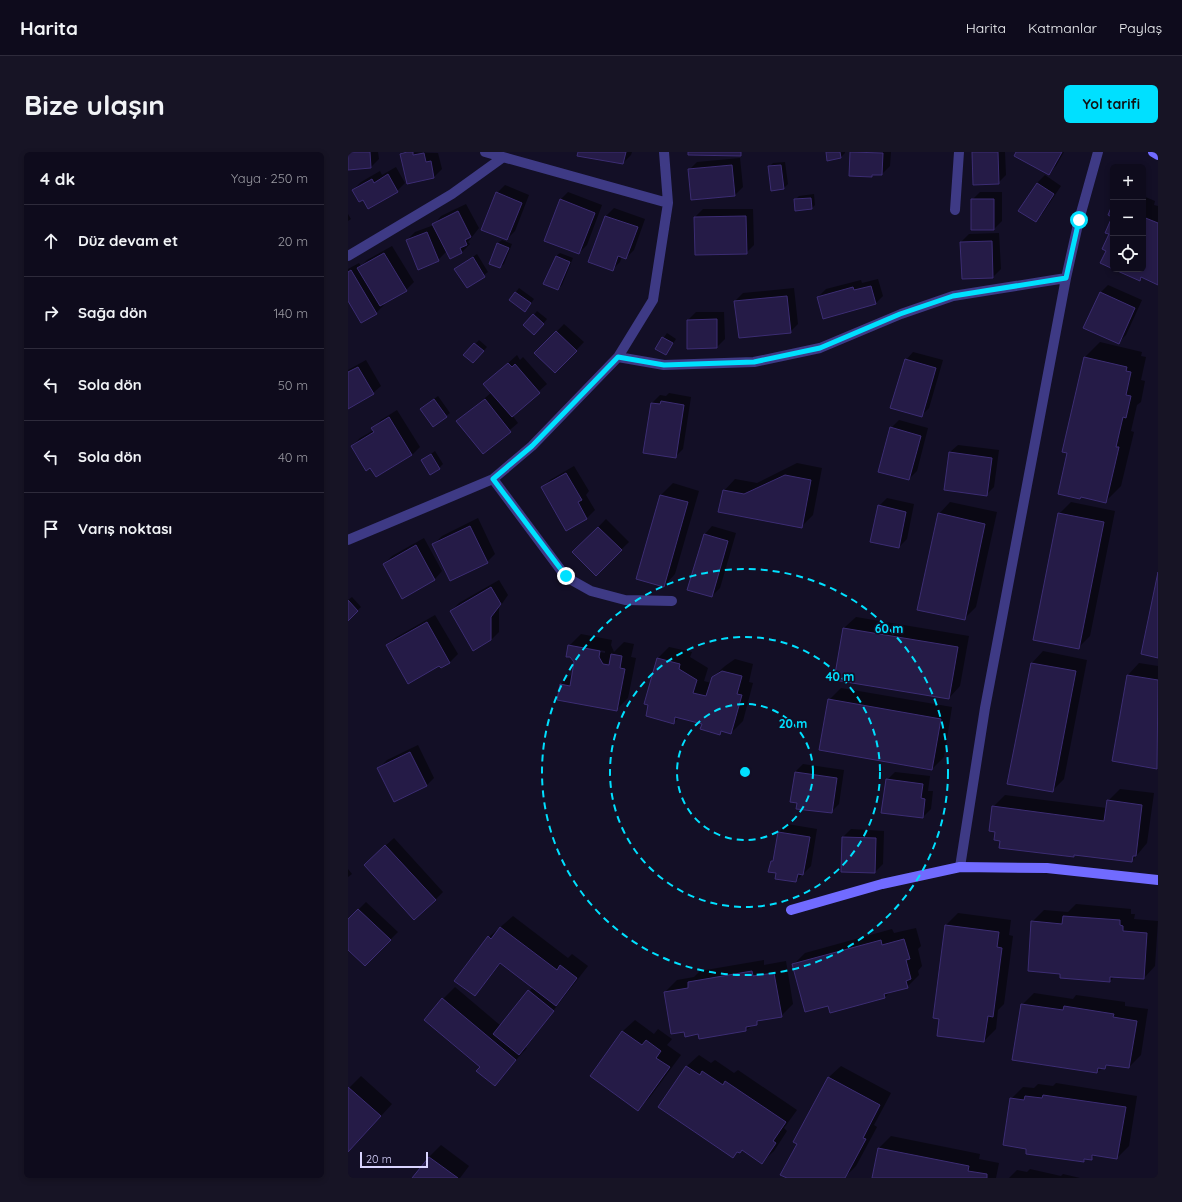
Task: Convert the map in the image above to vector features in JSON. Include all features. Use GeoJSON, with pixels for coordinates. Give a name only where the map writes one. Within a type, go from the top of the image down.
{"type":"FeatureCollection","features":[{"type":"Feature","properties":{"kind":"street"},"geometry":{"type":"LineString","coordinates":[[485,152],[502,158],[668,203]]}},
{"type":"Feature","properties":{"kind":"street"},"geometry":{"type":"LineString","coordinates":[[348,540],[493,479],[532,446],[618,357],[653,300],[668,203],[664,152]]}},
{"type":"Feature","properties":{"kind":"street"},"geometry":{"type":"LineString","coordinates":[[956,210],[959,152]]}},
{"type":"Feature","properties":{"kind":"street"},"geometry":{"type":"LineString","coordinates":[[960,867],[984,708],[1066,278],[1079,220],[1098,152]]}},
{"type":"Feature","properties":{"kind":"street"},"geometry":{"type":"LineString","coordinates":[[1153,152],[1158,155]]}},
{"type":"Feature","properties":{"kind":"street"},"geometry":{"type":"LineString","coordinates":[[348,256],[452,194],[502,158]]}},
{"type":"Feature","properties":{"kind":"street"},"geometry":{"type":"LineString","coordinates":[[618,357],[664,365],[754,362],[820,348],[900,314],[953,296],[1066,278]]}},
{"type":"Feature","properties":{"kind":"street"},"geometry":{"type":"LineString","coordinates":[[493,479],[566,576],[591,591],[625,600],[672,601]]}},
{"type":"Feature","properties":{"kind":"street"},"geometry":{"type":"LineString","coordinates":[[791,910],[882,884],[960,867],[1047,868],[1158,880]]}},
{"type":"Feature","properties":{"kind":"building"},"geometry":{"type":"Polygon","coordinates":[[[348,152],[370,152],[371,168],[348,170],[348,152]]]}},
{"type":"Feature","properties":{"kind":"building"},"geometry":{"type":"Polygon","coordinates":[[[413,152],[413,155],[424,153],[426,162],[431,161],[434,178],[407,184],[400,154],[413,152]]]}},
{"type":"Feature","properties":{"kind":"building"},"geometry":{"type":"Polygon","coordinates":[[[578,152],[626,152],[623,164],[577,156],[578,152]]]}},
{"type":"Feature","properties":{"kind":"building"},"geometry":{"type":"Polygon","coordinates":[[[688,152],[741,152],[741,156],[688,155],[688,152]]]}},
{"type":"Feature","properties":{"kind":"building"},"geometry":{"type":"Polygon","coordinates":[[[826,152],[840,152],[841,158],[827,161],[826,152]]]}},
{"type":"Feature","properties":{"kind":"building"},"geometry":{"type":"Polygon","coordinates":[[[850,152],[883,153],[882,175],[872,175],[872,177],[849,176],[850,152]]]}},
{"type":"Feature","properties":{"kind":"building"},"geometry":{"type":"Polygon","coordinates":[[[972,152],[998,152],[999,184],[973,185],[972,152]]]}},
{"type":"Feature","properties":{"kind":"building"},"geometry":{"type":"Polygon","coordinates":[[[1016,152],[1062,152],[1049,175],[1014,156],[1016,152]]]}},
{"type":"Feature","properties":{"kind":"building"},"geometry":{"type":"Polygon","coordinates":[[[732,165],[735,196],[691,200],[688,169],[732,165]]]}},
{"type":"Feature","properties":{"kind":"building"},"geometry":{"type":"Polygon","coordinates":[[[781,165],[784,189],[771,191],[768,166],[781,165]]]}},
{"type":"Feature","properties":{"kind":"building"},"geometry":{"type":"Polygon","coordinates":[[[388,174],[398,192],[368,209],[363,200],[359,202],[352,190],[372,179],[374,183],[388,174]]]}},
{"type":"Feature","properties":{"kind":"building"},"geometry":{"type":"Polygon","coordinates":[[[1037,183],[1054,194],[1036,222],[1018,211],[1037,183]]]}},
{"type":"Feature","properties":{"kind":"building"},"geometry":{"type":"Polygon","coordinates":[[[496,192],[522,203],[507,240],[481,230],[496,192]]]}},
{"type":"Feature","properties":{"kind":"building"},"geometry":{"type":"Polygon","coordinates":[[[811,198],[812,209],[795,211],[794,199],[811,198]]]}},
{"type":"Feature","properties":{"kind":"building"},"geometry":{"type":"Polygon","coordinates":[[[560,199],[595,213],[579,254],[544,241],[560,199]]]}},
{"type":"Feature","properties":{"kind":"building"},"geometry":{"type":"Polygon","coordinates":[[[971,199],[994,199],[994,230],[971,230],[971,199]]]}},
{"type":"Feature","properties":{"kind":"building"},"geometry":{"type":"Polygon","coordinates":[[[458,211],[471,237],[465,240],[467,245],[460,248],[462,253],[450,259],[432,224],[458,211]]]}},
{"type":"Feature","properties":{"kind":"building"},"geometry":{"type":"Polygon","coordinates":[[[605,216],[638,227],[626,259],[618,256],[613,271],[588,262],[605,216]]]}},
{"type":"Feature","properties":{"kind":"building"},"geometry":{"type":"Polygon","coordinates":[[[746,216],[747,254],[695,255],[694,217],[746,216]]]}},
{"type":"Feature","properties":{"kind":"building"},"geometry":{"type":"Polygon","coordinates":[[[1146,218],[1158,223],[1158,285],[1141,277],[1140,281],[1120,272],[1146,272],[1146,218]]]}},
{"type":"Feature","properties":{"kind":"building"},"geometry":{"type":"Polygon","coordinates":[[[1110,222],[1110,268],[1100,263],[1106,251],[1102,249],[1109,234],[1105,233],[1110,222]]]}},
{"type":"Feature","properties":{"kind":"building"},"geometry":{"type":"Polygon","coordinates":[[[427,232],[439,261],[418,270],[406,240],[427,232]]]}},
{"type":"Feature","properties":{"kind":"building"},"geometry":{"type":"Polygon","coordinates":[[[992,241],[993,278],[962,279],[960,242],[992,241]]]}},
{"type":"Feature","properties":{"kind":"building"},"geometry":{"type":"Polygon","coordinates":[[[497,243],[509,248],[500,268],[489,264],[497,243]]]}},
{"type":"Feature","properties":{"kind":"building"},"geometry":{"type":"Polygon","coordinates":[[[384,253],[407,291],[380,306],[357,268],[384,253]]]}},
{"type":"Feature","properties":{"kind":"building"},"geometry":{"type":"Polygon","coordinates":[[[556,256],[570,262],[558,290],[543,284],[556,256]]]}},
{"type":"Feature","properties":{"kind":"building"},"geometry":{"type":"Polygon","coordinates":[[[473,257],[485,277],[467,288],[454,269],[473,257]]]}},
{"type":"Feature","properties":{"kind":"building"},"geometry":{"type":"Polygon","coordinates":[[[351,270],[377,314],[361,323],[348,301],[348,272],[351,270]]]}},
{"type":"Feature","properties":{"kind":"building"},"geometry":{"type":"Polygon","coordinates":[[[871,286],[876,304],[823,319],[817,297],[853,287],[854,290],[871,286]]]}},
{"type":"Feature","properties":{"kind":"building"},"geometry":{"type":"Polygon","coordinates":[[[515,292],[531,303],[525,312],[509,300],[515,292]]]}},
{"type":"Feature","properties":{"kind":"building"},"geometry":{"type":"Polygon","coordinates":[[[1100,292],[1135,308],[1119,344],[1083,328],[1100,292]]]}},
{"type":"Feature","properties":{"kind":"building"},"geometry":{"type":"Polygon","coordinates":[[[787,296],[791,333],[739,338],[734,301],[787,296]]]}},
{"type":"Feature","properties":{"kind":"building"},"geometry":{"type":"Polygon","coordinates":[[[533,314],[544,324],[534,335],[523,325],[533,314]]]}},
{"type":"Feature","properties":{"kind":"building"},"geometry":{"type":"Polygon","coordinates":[[[717,319],[717,348],[687,349],[687,320],[717,319]]]}},
{"type":"Feature","properties":{"kind":"building"},"geometry":{"type":"Polygon","coordinates":[[[556,331],[577,351],[555,373],[534,353],[556,331]]]}},
{"type":"Feature","properties":{"kind":"building"},"geometry":{"type":"Polygon","coordinates":[[[662,337],[673,343],[666,355],[655,349],[662,337]]]}},
{"type":"Feature","properties":{"kind":"building"},"geometry":{"type":"Polygon","coordinates":[[[474,343],[484,351],[473,363],[463,355],[474,343]]]}},
{"type":"Feature","properties":{"kind":"building"},"geometry":{"type":"Polygon","coordinates":[[[1084,357],[1127,367],[1126,371],[1131,372],[1126,395],[1131,396],[1126,418],[1123,417],[1116,447],[1119,447],[1106,503],[1081,497],[1080,499],[1058,494],[1067,453],[1062,452],[1084,357]]]}},
{"type":"Feature","properties":{"kind":"building"},"geometry":{"type":"Polygon","coordinates":[[[905,359],[936,368],[922,417],[890,408],[905,359]]]}},
{"type":"Feature","properties":{"kind":"building"},"geometry":{"type":"Polygon","coordinates":[[[508,363],[512,367],[515,364],[540,393],[512,417],[483,384],[508,363]]]}},
{"type":"Feature","properties":{"kind":"building"},"geometry":{"type":"Polygon","coordinates":[[[358,367],[374,394],[348,409],[348,372],[358,367]]]}},
{"type":"Feature","properties":{"kind":"building"},"geometry":{"type":"Polygon","coordinates":[[[434,399],[447,417],[433,427],[420,409],[434,399]]]}},
{"type":"Feature","properties":{"kind":"building"},"geometry":{"type":"Polygon","coordinates":[[[485,399],[511,432],[483,454],[456,421],[485,399]]]}},
{"type":"Feature","properties":{"kind":"building"},"geometry":{"type":"Polygon","coordinates":[[[661,401],[684,405],[676,458],[643,453],[651,403],[660,404],[661,401]]]}},
{"type":"Feature","properties":{"kind":"building"},"geometry":{"type":"Polygon","coordinates":[[[389,417],[412,455],[376,477],[370,468],[366,471],[351,446],[374,432],[371,428],[389,417]]]}},
{"type":"Feature","properties":{"kind":"building"},"geometry":{"type":"Polygon","coordinates":[[[890,427],[921,436],[909,480],[878,472],[890,427]]]}},
{"type":"Feature","properties":{"kind":"building"},"geometry":{"type":"Polygon","coordinates":[[[949,452],[992,458],[987,496],[944,490],[949,452]]]}},
{"type":"Feature","properties":{"kind":"building"},"geometry":{"type":"Polygon","coordinates":[[[431,454],[440,469],[430,475],[421,460],[431,454]]]}},
{"type":"Feature","properties":{"kind":"building"},"geometry":{"type":"Polygon","coordinates":[[[566,473],[582,500],[578,502],[587,519],[566,531],[541,487],[566,473]]]}},
{"type":"Feature","properties":{"kind":"building"},"geometry":{"type":"Polygon","coordinates":[[[785,475],[811,480],[802,528],[718,512],[723,490],[744,494],[785,475]]]}},
{"type":"Feature","properties":{"kind":"building"},"geometry":{"type":"Polygon","coordinates":[[[660,495],[688,502],[664,587],[636,579],[660,495]]]}},
{"type":"Feature","properties":{"kind":"building"},"geometry":{"type":"Polygon","coordinates":[[[878,505],[906,512],[899,548],[870,542],[878,505]]]}},
{"type":"Feature","properties":{"kind":"building"},"geometry":{"type":"Polygon","coordinates":[[[938,513],[985,524],[965,620],[917,610],[938,513]]]}},
{"type":"Feature","properties":{"kind":"building"},"geometry":{"type":"Polygon","coordinates":[[[1058,513],[1104,522],[1079,649],[1033,640],[1058,513]]]}},
{"type":"Feature","properties":{"kind":"building"},"geometry":{"type":"Polygon","coordinates":[[[470,526],[488,563],[450,581],[432,544],[470,526]]]}},
{"type":"Feature","properties":{"kind":"building"},"geometry":{"type":"Polygon","coordinates":[[[598,527],[622,550],[596,576],[572,552],[598,527]]]}},
{"type":"Feature","properties":{"kind":"building"},"geometry":{"type":"Polygon","coordinates":[[[704,534],[728,541],[712,597],[687,590],[704,534]]]}},
{"type":"Feature","properties":{"kind":"building"},"geometry":{"type":"Polygon","coordinates":[[[416,545],[435,580],[402,599],[383,564],[416,545]]]}},
{"type":"Feature","properties":{"kind":"building"},"geometry":{"type":"Polygon","coordinates":[[[1158,572],[1158,658],[1141,654],[1158,572]]]}},
{"type":"Feature","properties":{"kind":"building"},"geometry":{"type":"Polygon","coordinates":[[[491,587],[501,604],[491,617],[491,640],[473,651],[450,611],[491,587]]]}},
{"type":"Feature","properties":{"kind":"building"},"geometry":{"type":"Polygon","coordinates":[[[348,600],[358,611],[348,621],[348,600]]]}},
{"type":"Feature","properties":{"kind":"building"},"geometry":{"type":"Polygon","coordinates":[[[427,622],[450,663],[441,668],[439,666],[408,684],[386,645],[427,622]]]}},
{"type":"Feature","properties":{"kind":"building"},"geometry":{"type":"Polygon","coordinates":[[[843,628],[958,647],[949,699],[834,680],[843,628]]]}},
{"type":"Feature","properties":{"kind":"building"},"geometry":{"type":"Polygon","coordinates":[[[568,645],[600,651],[599,657],[603,664],[609,665],[611,654],[622,656],[620,668],[625,669],[617,711],[557,700],[560,684],[570,686],[574,662],[570,657],[566,657],[568,645]]]}},
{"type":"Feature","properties":{"kind":"building"},"geometry":{"type":"Polygon","coordinates":[[[657,658],[680,664],[679,669],[697,680],[693,693],[706,696],[712,677],[722,671],[742,676],[737,694],[742,695],[731,734],[721,731],[720,735],[700,729],[702,724],[675,717],[674,724],[646,716],[648,705],[644,704],[657,658]]]}},
{"type":"Feature","properties":{"kind":"building"},"geometry":{"type":"Polygon","coordinates":[[[1031,663],[1076,671],[1053,792],[1007,784],[1031,663]]]}},
{"type":"Feature","properties":{"kind":"building"},"geometry":{"type":"Polygon","coordinates":[[[1127,675],[1158,680],[1157,769],[1112,761],[1127,675]]]}},
{"type":"Feature","properties":{"kind":"building"},"geometry":{"type":"Polygon","coordinates":[[[828,699],[941,719],[932,770],[819,750],[828,699]]]}},
{"type":"Feature","properties":{"kind":"building"},"geometry":{"type":"Polygon","coordinates":[[[410,752],[427,786],[394,802],[377,768],[410,752]]]}},
{"type":"Feature","properties":{"kind":"building"},"geometry":{"type":"Polygon","coordinates":[[[795,772],[837,778],[832,813],[796,809],[797,803],[790,802],[795,772]]]}},
{"type":"Feature","properties":{"kind":"building"},"geometry":{"type":"Polygon","coordinates":[[[886,779],[923,784],[921,798],[925,799],[923,818],[881,813],[886,779]]]}},
{"type":"Feature","properties":{"kind":"building"},"geometry":{"type":"Polygon","coordinates":[[[1107,800],[1142,805],[1136,856],[1133,856],[1132,862],[999,848],[1000,841],[994,840],[995,832],[989,831],[992,806],[1104,821],[1107,800]]]}},
{"type":"Feature","properties":{"kind":"building"},"geometry":{"type":"Polygon","coordinates":[[[778,832],[810,837],[803,875],[798,874],[796,882],[775,879],[776,873],[768,872],[771,861],[773,861],[778,832]]]}},
{"type":"Feature","properties":{"kind":"building"},"geometry":{"type":"Polygon","coordinates":[[[842,837],[876,838],[875,873],[841,872],[842,837]]]}},
{"type":"Feature","properties":{"kind":"building"},"geometry":{"type":"Polygon","coordinates":[[[385,845],[436,900],[414,920],[364,865],[385,845]]]}},
{"type":"Feature","properties":{"kind":"building"},"geometry":{"type":"Polygon","coordinates":[[[358,909],[391,940],[365,966],[348,950],[348,919],[358,909]]]}},
{"type":"Feature","properties":{"kind":"building"},"geometry":{"type":"Polygon","coordinates":[[[1063,916],[1120,920],[1120,925],[1123,926],[1123,931],[1147,933],[1144,979],[1110,977],[1110,982],[1060,978],[1060,974],[1028,971],[1031,921],[1062,924],[1063,916]]]}},
{"type":"Feature","properties":{"kind":"building"},"geometry":{"type":"Polygon","coordinates":[[[945,925],[999,932],[997,947],[1002,948],[993,1017],[988,1016],[984,1042],[937,1036],[939,1019],[933,1018],[945,925]]]}},
{"type":"Feature","properties":{"kind":"building"},"geometry":{"type":"Polygon","coordinates":[[[500,927],[557,970],[560,965],[577,978],[556,1006],[500,963],[475,996],[454,981],[488,936],[491,939],[500,927]]]}},
{"type":"Feature","properties":{"kind":"building"},"geometry":{"type":"Polygon","coordinates":[[[904,939],[910,959],[906,960],[911,979],[906,981],[908,988],[884,994],[885,998],[830,1013],[828,1006],[805,1012],[792,964],[881,940],[882,945],[904,939]]]}},
{"type":"Feature","properties":{"kind":"building"},"geometry":{"type":"Polygon","coordinates":[[[752,971],[753,976],[774,973],[782,1017],[757,1021],[757,1025],[746,1027],[746,1031],[699,1039],[698,1034],[685,1037],[684,1032],[671,1034],[664,992],[688,988],[688,982],[752,971]]]}},
{"type":"Feature","properties":{"kind":"building"},"geometry":{"type":"Polygon","coordinates":[[[528,990],[554,1011],[519,1055],[493,1034],[528,990]]]}},
{"type":"Feature","properties":{"kind":"building"},"geometry":{"type":"Polygon","coordinates":[[[442,998],[516,1060],[495,1086],[476,1071],[480,1067],[424,1020],[442,998]]]}},
{"type":"Feature","properties":{"kind":"building"},"geometry":{"type":"Polygon","coordinates":[[[1021,1004],[1063,1010],[1064,1006],[1114,1014],[1113,1017],[1137,1021],[1129,1068],[1106,1065],[1105,1069],[1098,1068],[1097,1073],[1012,1060],[1021,1004]]]}},
{"type":"Feature","properties":{"kind":"building"},"geometry":{"type":"Polygon","coordinates":[[[622,1031],[642,1045],[646,1040],[661,1051],[656,1058],[670,1067],[638,1111],[590,1076],[622,1031]]]}},
{"type":"Feature","properties":{"kind":"building"},"geometry":{"type":"Polygon","coordinates":[[[686,1066],[700,1075],[702,1071],[723,1085],[725,1081],[786,1122],[773,1141],[776,1143],[762,1164],[742,1150],[740,1153],[737,1152],[733,1158],[658,1107],[686,1066]]]}},
{"type":"Feature","properties":{"kind":"building"},"geometry":{"type":"Polygon","coordinates":[[[828,1077],[880,1105],[863,1138],[866,1139],[845,1178],[787,1178],[780,1175],[797,1144],[793,1142],[828,1077]]]}},
{"type":"Feature","properties":{"kind":"building"},"geometry":{"type":"Polygon","coordinates":[[[348,1087],[381,1116],[348,1152],[348,1087]]]}},
{"type":"Feature","properties":{"kind":"building"},"geometry":{"type":"Polygon","coordinates":[[[1043,1095],[1126,1107],[1117,1159],[1092,1155],[1092,1160],[1084,1159],[1084,1162],[1026,1154],[1026,1149],[1003,1145],[1010,1098],[1024,1100],[1025,1096],[1042,1098],[1043,1095]]]}},
{"type":"Feature","properties":{"kind":"building"},"geometry":{"type":"Polygon","coordinates":[[[878,1148],[969,1166],[968,1171],[987,1174],[987,1178],[872,1178],[878,1148]]]}},
{"type":"Feature","properties":{"kind":"building"},"geometry":{"type":"Polygon","coordinates":[[[429,1157],[458,1178],[412,1178],[429,1157]]]}},
{"type":"Feature","properties":{"kind":"route"},"geometry":{"type":"LineString","coordinates":[[566,576],[540,539],[493,479],[532,446],[618,357],[664,365],[754,362],[820,348],[900,314],[953,296],[1066,278],[1079,220]]}}]}
